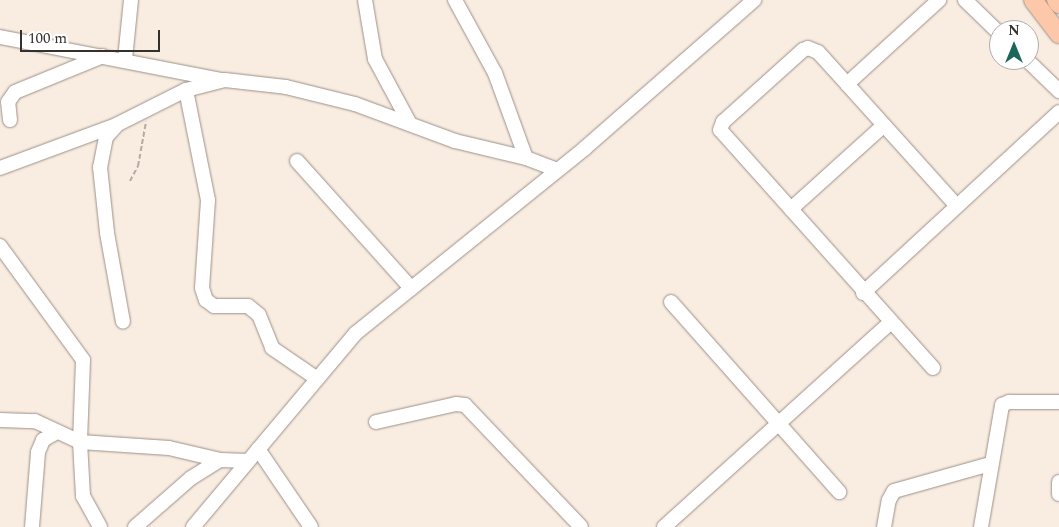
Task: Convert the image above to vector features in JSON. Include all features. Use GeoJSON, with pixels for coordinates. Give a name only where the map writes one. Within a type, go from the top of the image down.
{"type":"FeatureCollection","features":[{"type":"Feature","properties":{"kind":"main road"},"geometry":{"type":"LineString","coordinates":[[1033,0],[1059,34]]}},
{"type":"Feature","properties":{"kind":"main road"},"geometry":{"type":"LineString","coordinates":[[1056,0],[1059,4]]}},
{"type":"Feature","properties":{"kind":"street"},"geometry":{"type":"LineString","coordinates":[[125,59],[132,0]]}},
{"type":"Feature","properties":{"kind":"street"},"geometry":{"type":"LineString","coordinates":[[365,0],[375,59],[410,124]]}},
{"type":"Feature","properties":{"kind":"street"},"geometry":{"type":"LineString","coordinates":[[455,0],[494,73],[526,158]]}},
{"type":"Feature","properties":{"kind":"street"},"geometry":{"type":"LineString","coordinates":[[192,527],[356,333],[557,170],[754,0]]}},
{"type":"Feature","properties":{"kind":"street"},"geometry":{"type":"LineString","coordinates":[[847,84],[939,0]]}},
{"type":"Feature","properties":{"kind":"street"},"geometry":{"type":"LineString","coordinates":[[965,0],[989,23]]}},
{"type":"Feature","properties":{"kind":"street"},"geometry":{"type":"LineString","coordinates":[[0,37],[125,59],[225,80],[286,86],[355,104],[463,143],[526,158],[557,170]]}},
{"type":"Feature","properties":{"kind":"street"},"geometry":{"type":"LineString","coordinates":[[933,368],[890,323],[791,209],[722,134],[720,126],[808,48],[818,52],[956,205]]}},
{"type":"Feature","properties":{"kind":"street"},"geometry":{"type":"LineString","coordinates":[[10,120],[8,102],[15,92],[104,56]]}},
{"type":"Feature","properties":{"kind":"street"},"geometry":{"type":"LineString","coordinates":[[1037,70],[1059,91]]}},
{"type":"Feature","properties":{"kind":"street"},"geometry":{"type":"LineString","coordinates":[[0,168],[116,126],[186,90],[225,80]]}},
{"type":"Feature","properties":{"kind":"street"},"geometry":{"type":"LineString","coordinates":[[186,90],[208,200],[202,288],[206,300],[214,306],[248,306],[259,315],[272,348],[316,378]]}},
{"type":"Feature","properties":{"kind":"street"},"geometry":{"type":"LineString","coordinates":[[863,293],[956,205],[1059,112]]}},
{"type":"Feature","properties":{"kind":"street"},"geometry":{"type":"LineString","coordinates":[[791,209],[884,125]]}},
{"type":"Feature","properties":{"kind":"street"},"geometry":{"type":"LineString","coordinates":[[116,126],[106,137],[100,166],[107,232],[123,322]]}},
{"type":"Feature","properties":{"kind":"street"},"geometry":{"type":"LineString","coordinates":[[297,161],[411,288]]}},
{"type":"Feature","properties":{"kind":"street"},"geometry":{"type":"LineString","coordinates":[[0,246],[81,354],[80,442],[84,501],[100,527]]}},
{"type":"Feature","properties":{"kind":"street"},"geometry":{"type":"LineString","coordinates":[[671,302],[780,423],[839,492]]}},
{"type":"Feature","properties":{"kind":"street"},"geometry":{"type":"LineString","coordinates":[[664,527],[890,323]]}},
{"type":"Feature","properties":{"kind":"street"},"geometry":{"type":"LineString","coordinates":[[981,527],[990,464],[1004,403],[1059,402]]}},
{"type":"Feature","properties":{"kind":"street"},"geometry":{"type":"LineString","coordinates":[[376,422],[456,404],[465,405],[581,527]]}},
{"type":"Feature","properties":{"kind":"street"},"geometry":{"type":"LineString","coordinates":[[0,420],[35,422],[55,433],[80,442],[169,448],[220,460],[248,461]]}},
{"type":"Feature","properties":{"kind":"street"},"geometry":{"type":"LineString","coordinates":[[32,527],[38,452],[43,440],[55,433]]}},
{"type":"Feature","properties":{"kind":"street"},"geometry":{"type":"LineString","coordinates":[[258,449],[311,527]]}},
{"type":"Feature","properties":{"kind":"street"},"geometry":{"type":"LineString","coordinates":[[135,527],[191,478],[220,460]]}},
{"type":"Feature","properties":{"kind":"street"},"geometry":{"type":"LineString","coordinates":[[884,527],[889,500],[894,491],[990,464]]}},
{"type":"Feature","properties":{"kind":"street"},"geometry":{"type":"LineString","coordinates":[[1059,482],[1059,494]]}},
{"type":"Feature","properties":{"kind":"path"},"geometry":{"type":"LineString","coordinates":[[130,181],[146,133],[143,113]]}}]}
